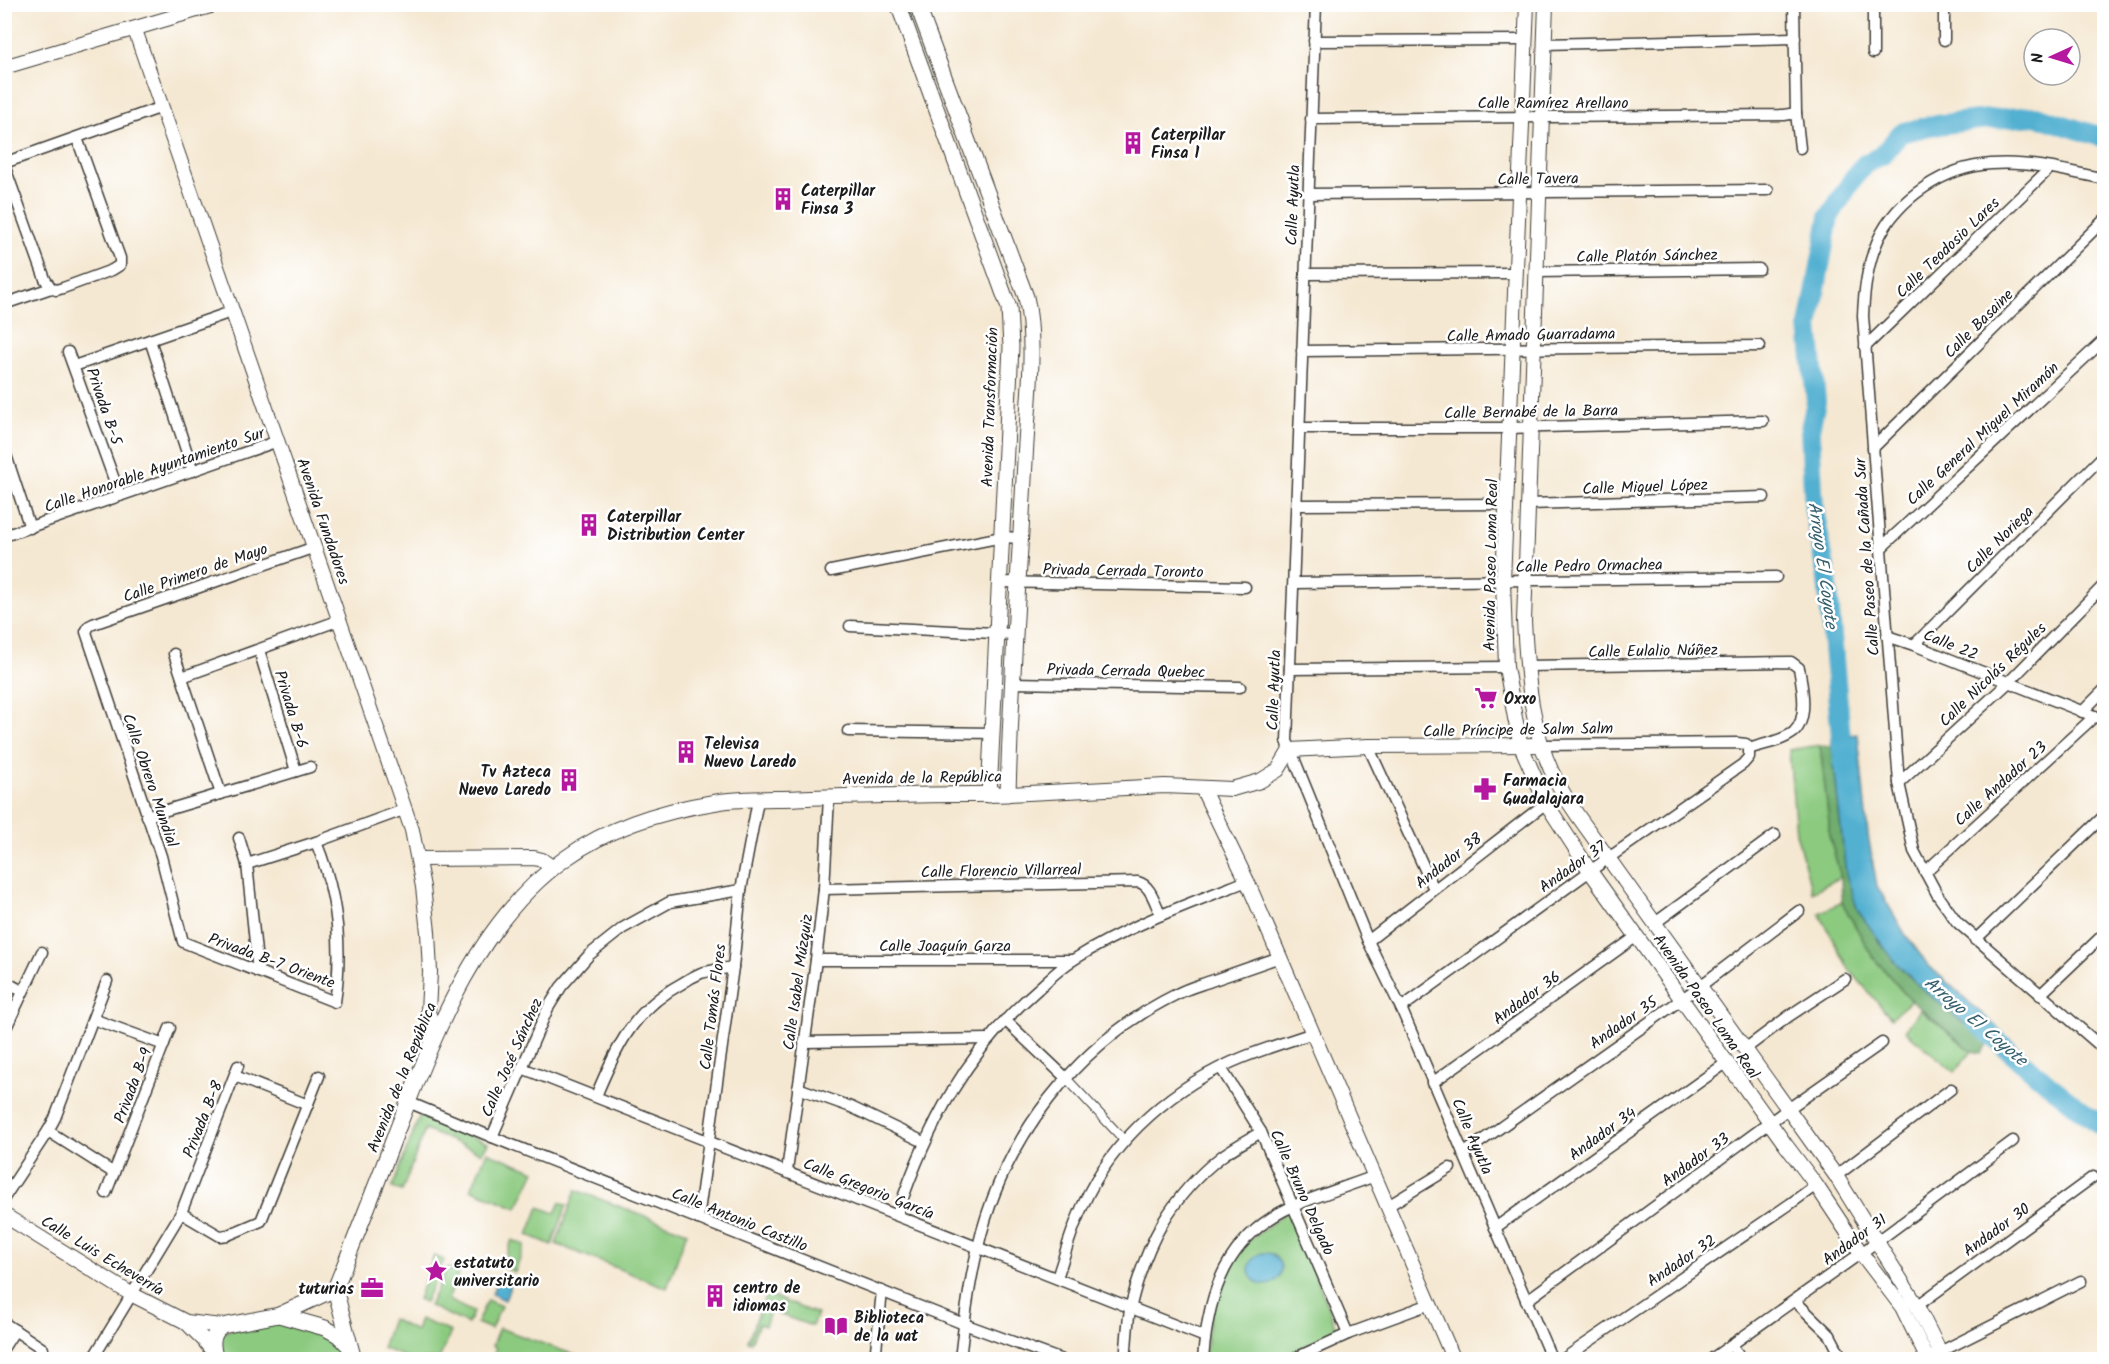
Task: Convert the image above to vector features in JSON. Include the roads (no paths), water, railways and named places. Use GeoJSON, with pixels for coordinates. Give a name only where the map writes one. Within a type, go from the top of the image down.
{"type":"FeatureCollection","features":[{"type":"Feature","properties":{"kind":"main road","name":"Avenida Transformación"},"geometry":{"type":"LineString","coordinates":[[898,4],[1006,295],[1011,321],[1001,582],[989,795]]}},
{"type":"Feature","properties":{"kind":"main road"},"geometry":{"type":"LineString","coordinates":[[918,4],[1011,254],[1030,315],[1021,538],[1011,683],[1008,795]]}},
{"type":"Feature","properties":{"kind":"main road"},"geometry":{"type":"LineString","coordinates":[[933,99],[950,93]]}},
{"type":"Feature","properties":{"kind":"main road"},"geometry":{"type":"LineString","coordinates":[[993,260],[1011,254]]}},
{"type":"Feature","properties":{"kind":"main road"},"geometry":{"type":"LineString","coordinates":[[1008,428],[1026,428]]}},
{"type":"Feature","properties":{"kind":"main road"},"geometry":{"type":"LineString","coordinates":[[1005,469],[1024,470]]}},
{"type":"Feature","properties":{"kind":"main road"},"geometry":{"type":"LineString","coordinates":[[1004,502],[1023,499]]}},
{"type":"Feature","properties":{"kind":"main road","name":"Avenida de la República"},"geometry":{"type":"LineString","coordinates":[[335,1289],[436,1033],[486,944],[518,902],[553,868],[585,846],[650,818],[717,802],[829,797],[1008,795]]}},
{"type":"Feature","properties":{"kind":"main road"},"geometry":{"type":"LineString","coordinates":[[215,1356],[212,1344],[214,1334],[222,1326],[279,1315],[335,1289],[352,1353]]}},
{"type":"Feature","properties":{"kind":"main road"},"geometry":{"type":"LineString","coordinates":[[279,1315],[325,1328],[338,1335],[352,1353]]}},
{"type":"Feature","properties":{"kind":"street"},"geometry":{"type":"LineString","coordinates":[[4,67],[217,4]]}},
{"type":"Feature","properties":{"kind":"street","name":"Calle Ayutla"},"geometry":{"type":"LineString","coordinates":[[1316,4],[1287,741],[1368,941],[1401,1008],[1552,1359]]}},
{"type":"Feature","properties":{"kind":"street","name":"Avenida Paseo Loma Real"},"geometry":{"type":"LineString","coordinates":[[1527,4],[1503,581],[1506,667],[1521,746],[1546,803],[1590,871],[1816,1185],[1861,1253],[1902,1307],[1928,1359]]}},
{"type":"Feature","properties":{"kind":"street","name":"Avenida Paseo Loma Real"},"geometry":{"type":"LineString","coordinates":[[1546,4],[1524,621],[1533,711],[1542,745],[1557,783],[1578,816],[1836,1176],[1917,1306],[1942,1355]]}},
{"type":"Feature","properties":{"kind":"street"},"geometry":{"type":"LineString","coordinates":[[1794,4],[1796,113],[1800,148]]}},
{"type":"Feature","properties":{"kind":"street"},"geometry":{"type":"LineString","coordinates":[[1873,4],[1873,53]]}},
{"type":"Feature","properties":{"kind":"street"},"geometry":{"type":"LineString","coordinates":[[1944,4],[1944,40]]}},
{"type":"Feature","properties":{"kind":"street","name":"Avenida Fundadores"},"geometry":{"type":"LineString","coordinates":[[135,30],[406,809],[419,859],[428,932],[430,972],[428,1012],[436,1033]]}},
{"type":"Feature","properties":{"kind":"street"},"geometry":{"type":"LineString","coordinates":[[1544,44],[1795,38]]}},
{"type":"Feature","properties":{"kind":"street"},"geometry":{"type":"LineString","coordinates":[[1314,41],[1525,40]]}},
{"type":"Feature","properties":{"kind":"street"},"geometry":{"type":"LineString","coordinates":[[51,288],[45,279],[4,164],[162,107]]}},
{"type":"Feature","properties":{"kind":"street","name":"Calle Ramírez Arellano"},"geometry":{"type":"LineString","coordinates":[[1311,119],[1784,115],[1796,113]]}},
{"type":"Feature","properties":{"kind":"street"},"geometry":{"type":"LineString","coordinates":[[4,304],[51,288],[56,290],[63,288],[120,266],[120,258],[77,138]]}},
{"type":"Feature","properties":{"kind":"street","name":"Calle Paseo de la Cañada Sur"},"geometry":{"type":"LineString","coordinates":[[2104,179],[2013,164],[1989,164],[1970,168],[1934,182],[1915,194],[1888,222],[1870,261],[1864,296],[1865,347],[1899,783],[1914,851],[1924,872],[1953,916],[1976,940],[2104,1049]]}},
{"type":"Feature","properties":{"kind":"street","name":"Calle Teodosio Lares"},"geometry":{"type":"LineString","coordinates":[[1865,347],[2049,169]]}},
{"type":"Feature","properties":{"kind":"street","name":"Calle Tavera"},"geometry":{"type":"LineString","coordinates":[[1308,194],[1539,194],[1768,190]]}},
{"type":"Feature","properties":{"kind":"street","name":"Calle Basaine"},"geometry":{"type":"LineString","coordinates":[[1873,448],[2104,220]]}},
{"type":"Feature","properties":{"kind":"street","name":"Calle Platón Sánchez"},"geometry":{"type":"LineString","coordinates":[[1536,272],[1759,269]]}},
{"type":"Feature","properties":{"kind":"street"},"geometry":{"type":"LineString","coordinates":[[1305,274],[1516,273]]}},
{"type":"Feature","properties":{"kind":"street","name":"Privada B-5"},"geometry":{"type":"LineString","coordinates":[[120,496],[74,366],[234,311]]}},
{"type":"Feature","properties":{"kind":"street"},"geometry":{"type":"LineString","coordinates":[[150,340],[193,471]]}},
{"type":"Feature","properties":{"kind":"street","name":"Calle General Miguel Miramón"},"geometry":{"type":"LineString","coordinates":[[1881,548],[2104,340]]}},
{"type":"Feature","properties":{"kind":"street","name":"Calle Amado Guarradama"},"geometry":{"type":"LineString","coordinates":[[1302,351],[1760,346]]}},
{"type":"Feature","properties":{"kind":"street"},"geometry":{"type":"LineString","coordinates":[[68,352],[74,366]]}},
{"type":"Feature","properties":{"kind":"street","name":"Calle Bernabé de la Barra"},"geometry":{"type":"LineString","coordinates":[[1299,429],[1509,428],[1763,421]]}},
{"type":"Feature","properties":{"kind":"street","name":"Calle Honorable Ayuntamiento Sur"},"geometry":{"type":"LineString","coordinates":[[4,536],[278,441]]}},
{"type":"Feature","properties":{"kind":"street"},"geometry":{"type":"LineString","coordinates":[[4,449],[30,528]]}},
{"type":"Feature","properties":{"kind":"street","name":"Calle Noriega"},"geometry":{"type":"LineString","coordinates":[[1914,645],[2104,455]]}},
{"type":"Feature","properties":{"kind":"street","name":"Calle Miguel López"},"geometry":{"type":"LineString","coordinates":[[1528,504],[1764,498]]}},
{"type":"Feature","properties":{"kind":"street"},"geometry":{"type":"LineString","coordinates":[[1297,505],[1506,504]]}},
{"type":"Feature","properties":{"kind":"street"},"geometry":{"type":"LineString","coordinates":[[831,571],[1002,537],[1021,538]]}},
{"type":"Feature","properties":{"kind":"street","name":"Calle Primero de Mayo"},"geometry":{"type":"LineString","coordinates":[[87,629],[93,624],[315,547]]}},
{"type":"Feature","properties":{"kind":"street","name":"Calle Pedro Ormachea"},"geometry":{"type":"LineString","coordinates":[[1294,583],[1776,577]]}},
{"type":"Feature","properties":{"kind":"street","name":"Privada Cerrada Toronto"},"geometry":{"type":"LineString","coordinates":[[1001,582],[1245,588]]}},
{"type":"Feature","properties":{"kind":"street","name":"Calle Nicolás Régules"},"geometry":{"type":"LineString","coordinates":[[1899,783],[2008,683],[2104,585]]}},
{"type":"Feature","properties":{"kind":"street"},"geometry":{"type":"LineString","coordinates":[[182,677],[340,620]]}},
{"type":"Feature","properties":{"kind":"street"},"geometry":{"type":"LineString","coordinates":[[850,626],[1015,634]]}},
{"type":"Feature","properties":{"kind":"street","name":"Calle Obrero Mundial"},"geometry":{"type":"LineString","coordinates":[[87,629],[86,636],[161,856],[183,942]]}},
{"type":"Feature","properties":{"kind":"street","name":"Calle 22"},"geometry":{"type":"LineString","coordinates":[[1887,636],[2100,718]]}},
{"type":"Feature","properties":{"kind":"street","name":"Privada B-6"},"geometry":{"type":"LineString","coordinates":[[147,816],[296,771],[259,650]]}},
{"type":"Feature","properties":{"kind":"street"},"geometry":{"type":"LineString","coordinates":[[174,654],[221,794]]}},
{"type":"Feature","properties":{"kind":"street","name":"Calle Eulalio Núñez"},"geometry":{"type":"LineString","coordinates":[[1527,666],[1755,664],[1779,661]]}},
{"type":"Feature","properties":{"kind":"street","name":"Calle Príncipe de Salm Salm"},"geometry":{"type":"LineString","coordinates":[[1290,750],[1368,746],[1737,743],[1748,747],[1778,740],[1793,732],[1801,723],[1804,693],[1799,668],[1791,662],[1779,661]]}},
{"type":"Feature","properties":{"kind":"street"},"geometry":{"type":"LineString","coordinates":[[1290,669],[1506,667]]}},
{"type":"Feature","properties":{"kind":"street","name":"Privada Cerrada Quebec"},"geometry":{"type":"LineString","coordinates":[[1011,683],[1240,687]]}},
{"type":"Feature","properties":{"kind":"street"},"geometry":{"type":"LineString","coordinates":[[2082,712],[2104,690]]}},
{"type":"Feature","properties":{"kind":"street","name":"Calle Andador 23"},"geometry":{"type":"LineString","coordinates":[[1924,872],[2100,718]]}},
{"type":"Feature","properties":{"kind":"street"},"geometry":{"type":"LineString","coordinates":[[848,730],[993,733]]}},
{"type":"Feature","properties":{"kind":"street"},"geometry":{"type":"LineString","coordinates":[[1368,746],[1434,889]]}},
{"type":"Feature","properties":{"kind":"street","name":"Andador 37"},"geometry":{"type":"LineString","coordinates":[[1401,1008],[1743,764],[1749,756],[1748,747]]}},
{"type":"Feature","properties":{"kind":"street","name":"Avenida de la República"},"geometry":{"type":"LineString","coordinates":[[1008,795],[1165,786],[1232,789],[1260,781],[1278,770],[1290,750]]}},
{"type":"Feature","properties":{"kind":"street"},"geometry":{"type":"LineString","coordinates":[[296,771],[310,767]]}},
{"type":"Feature","properties":{"kind":"street"},"geometry":{"type":"LineString","coordinates":[[1202,788],[1247,881],[1454,1359]]}},
{"type":"Feature","properties":{"kind":"street","name":"Calle Isabel Múzquiz"},"geometry":{"type":"LineString","coordinates":[[787,1171],[824,889],[829,797]]}},
{"type":"Feature","properties":{"kind":"street","name":"Calle Tomás Flores"},"geometry":{"type":"LineString","coordinates":[[698,1219],[733,967],[741,890],[758,800]]}},
{"type":"Feature","properties":{"kind":"street","name":"Andador 38"},"geometry":{"type":"LineString","coordinates":[[1368,941],[1546,803]]}},
{"type":"Feature","properties":{"kind":"street"},"geometry":{"type":"LineString","coordinates":[[247,864],[406,809]]}},
{"type":"Feature","properties":{"kind":"street"},"geometry":{"type":"LineString","coordinates":[[1976,940],[2104,816]]}},
{"type":"Feature","properties":{"kind":"street"},"geometry":{"type":"LineString","coordinates":[[1655,923],[1775,835]]}},
{"type":"Feature","properties":{"kind":"street"},"geometry":{"type":"LineString","coordinates":[[239,838],[247,864],[258,972]]}},
{"type":"Feature","properties":{"kind":"street","name":"Privada B-7 Oriente"},"geometry":{"type":"LineString","coordinates":[[183,942],[335,1002],[339,962],[335,908],[328,870],[316,842]]}},
{"type":"Feature","properties":{"kind":"street"},"geometry":{"type":"LineString","coordinates":[[419,859],[534,858],[542,860],[553,868]]}},
{"type":"Feature","properties":{"kind":"street"},"geometry":{"type":"LineString","coordinates":[[897,1215],[924,1142],[941,1108],[975,1055],[1018,1006],[1074,960],[1161,915],[1247,881]]}},
{"type":"Feature","properties":{"kind":"street","name":"Calle Florencio Villarreal"},"geometry":{"type":"LineString","coordinates":[[824,889],[1138,882],[1148,888],[1161,915]]}},
{"type":"Feature","properties":{"kind":"street","name":"Calle José Sánchez"},"geometry":{"type":"LineString","coordinates":[[492,1137],[538,1028],[561,987],[582,962],[605,940],[670,902],[741,890]]}},
{"type":"Feature","properties":{"kind":"street","name":"Andador 35"},"geometry":{"type":"LineString","coordinates":[[1463,1154],[1699,987],[1799,911]]}},
{"type":"Feature","properties":{"kind":"street"},"geometry":{"type":"LineString","coordinates":[[2040,995],[2104,933]]}},
{"type":"Feature","properties":{"kind":"street","name":"Andador 36"},"geometry":{"type":"LineString","coordinates":[[1432,1083],[1637,936]]}},
{"type":"Feature","properties":{"kind":"street"},"geometry":{"type":"LineString","coordinates":[[4,1032],[42,952]]}},
{"type":"Feature","properties":{"kind":"street"},"geometry":{"type":"LineString","coordinates":[[960,1359],[978,1246],[993,1196],[1006,1167],[1037,1114],[1066,1078],[1119,1029],[1150,1008],[1179,993],[1280,957]]}},
{"type":"Feature","properties":{"kind":"street","name":"Calle Joaquín Garza"},"geometry":{"type":"LineString","coordinates":[[816,960],[1074,960]]}},
{"type":"Feature","properties":{"kind":"street"},"geometry":{"type":"LineString","coordinates":[[596,1096],[622,1039],[650,1004],[669,990],[700,974],[733,967]]}},
{"type":"Feature","properties":{"kind":"street"},"geometry":{"type":"LineString","coordinates":[[1745,1049],[1789,1016],[1845,979]]}},
{"type":"Feature","properties":{"kind":"street"},"geometry":{"type":"LineString","coordinates":[[4,981],[22,991]]}},
{"type":"Feature","properties":{"kind":"street"},"geometry":{"type":"LineString","coordinates":[[4,1198],[48,1131],[107,981]]}},
{"type":"Feature","properties":{"kind":"street","name":"Privada B-9"},"geometry":{"type":"LineString","coordinates":[[93,1019],[164,1045],[106,1193]]}},
{"type":"Feature","properties":{"kind":"street"},"geometry":{"type":"LineString","coordinates":[[1005,1020],[1066,1078],[1125,1141]]}},
{"type":"Feature","properties":{"kind":"street"},"geometry":{"type":"LineString","coordinates":[[164,1045],[170,1029]]}},
{"type":"Feature","properties":{"kind":"street"},"geometry":{"type":"LineString","coordinates":[[1058,1278],[1083,1205],[1125,1141],[1162,1106],[1221,1068],[1243,1057],[1313,1033]]}},
{"type":"Feature","properties":{"kind":"street"},"geometry":{"type":"LineString","coordinates":[[804,1042],[989,1039]]}},
{"type":"Feature","properties":{"kind":"street","name":"Andador 33"},"geometry":{"type":"LineString","coordinates":[[1526,1302],[1770,1122],[1882,1043]]}},
{"type":"Feature","properties":{"kind":"street","name":"Andador 34"},"geometry":{"type":"LineString","coordinates":[[1495,1228],[1726,1063]]}},
{"type":"Feature","properties":{"kind":"street","name":"Calle Gregorio García"},"geometry":{"type":"LineString","coordinates":[[522,1068],[1204,1337]]}},
{"type":"Feature","properties":{"kind":"street","name":"Calle Bruno Delgado"},"geometry":{"type":"LineString","coordinates":[[1221,1068],[1261,1132],[1348,1334]]}},
{"type":"Feature","properties":{"kind":"street","name":"Privada B-8"},"geometry":{"type":"LineString","coordinates":[[92,1359],[181,1213],[236,1071],[308,1105]]}},
{"type":"Feature","properties":{"kind":"street"},"geometry":{"type":"LineString","coordinates":[[181,1213],[220,1236],[228,1235],[261,1221],[319,1076]]}},
{"type":"Feature","properties":{"kind":"street"},"geometry":{"type":"LineString","coordinates":[[798,1088],[851,1107],[924,1142]]}},
{"type":"Feature","properties":{"kind":"street"},"geometry":{"type":"LineString","coordinates":[[1836,1176],[1951,1089]]}},
{"type":"Feature","properties":{"kind":"street","name":"Calle Antonio Castillo"},"geometry":{"type":"LineString","coordinates":[[408,1102],[1047,1357],[1062,1359]]}},
{"type":"Feature","properties":{"kind":"street"},"geometry":{"type":"LineString","coordinates":[[48,1131],[114,1173]]}},
{"type":"Feature","properties":{"kind":"street"},"geometry":{"type":"LineString","coordinates":[[1125,1359],[1131,1307],[1149,1248],[1160,1225],[1189,1185],[1223,1155],[1261,1132]]}},
{"type":"Feature","properties":{"kind":"street","name":"Andador 31"},"geometry":{"type":"LineString","coordinates":[[1710,1359],[1795,1301],[2013,1141]]}},
{"type":"Feature","properties":{"kind":"street"},"geometry":{"type":"LineString","coordinates":[[1388,1206],[1450,1168]]}},
{"type":"Feature","properties":{"kind":"street"},"geometry":{"type":"LineString","coordinates":[[1203,1359],[1204,1337],[1213,1300],[1221,1277],[1239,1245],[1257,1228],[1293,1206],[1376,1176]]}},
{"type":"Feature","properties":{"kind":"street","name":"Andador 30"},"geometry":{"type":"LineString","coordinates":[[1917,1306],[2093,1177]]}},
{"type":"Feature","properties":{"kind":"street","name":"Andador 32"},"geometry":{"type":"LineString","coordinates":[[1562,1359],[1816,1185]]}},
{"type":"Feature","properties":{"kind":"street","name":"Calle Luis Echeverría"},"geometry":{"type":"LineString","coordinates":[[4,1215],[131,1294],[186,1322],[203,1339],[215,1356]]}},
{"type":"Feature","properties":{"kind":"street"},"geometry":{"type":"LineString","coordinates":[[1928,1359],[1942,1355],[2081,1281]]}},
{"type":"Feature","properties":{"kind":"street"},"geometry":{"type":"LineString","coordinates":[[875,1359],[882,1291]]}},
{"type":"Feature","properties":{"kind":"street"},"geometry":{"type":"LineString","coordinates":[[1795,1301],[1830,1335],[1843,1359]]}},
{"type":"Feature","properties":{"kind":"street"},"geometry":{"type":"LineString","coordinates":[[1291,1359],[1348,1334],[1430,1304]]}},
{"type":"Feature","properties":{"kind":"street","name":"Calle Luis Echeverría"},"geometry":{"type":"LineString","coordinates":[[186,1322],[222,1326]]}},
{"type":"Feature","properties":{"kind":"street"},"geometry":{"type":"LineString","coordinates":[[4,1323],[43,1350]]}},
{"type":"Feature","properties":{"kind":"street"},"geometry":{"type":"LineString","coordinates":[[4,1347],[15,1330]]}},
{"type":"Feature","properties":{"kind":"street"},"geometry":{"type":"LineString","coordinates":[[1731,1345],[1743,1359]]}},
{"type":"Feature","properties":{"kind":"water"},"geometry":{"type":"Polygon","coordinates":[[[1858,734],[1868,835],[1877,886],[1905,934],[1928,965],[2001,1031],[1990,1045],[1920,987],[1894,961],[1858,911],[1846,875],[1831,737],[1858,734]]]}},
{"type":"Feature","properties":{"kind":"water"},"geometry":{"type":"Polygon","coordinates":[[[1265,1253],[1276,1258],[1281,1269],[1276,1280],[1265,1285],[1254,1280],[1249,1269],[1254,1258],[1265,1253]]]}},
{"type":"Feature","properties":{"kind":"water"},"geometry":{"type":"Polygon","coordinates":[[[500,1275],[513,1280],[505,1300],[492,1294],[500,1275]]]}},
{"type":"Feature","properties":{"kind":"waterway","name":"Arroyo El Coyote"},"geometry":{"type":"LineString","coordinates":[[1843,761],[1827,578],[1814,510],[1810,429],[1816,402],[1809,326],[1829,217],[1856,174],[1866,163],[1881,156],[1901,133],[1929,126],[2036,116],[2104,138]]}},
{"type":"Feature","properties":{"kind":"waterway","name":"Arroyo El Coyote"},"geometry":{"type":"LineString","coordinates":[[1975,1021],[2048,1084],[2104,1128]]}},
{"type":"Feature","properties":{"kind":"place","name":"Caterpillar Finsa 1"},"geometry":{"type":"Point","coordinates":[1133,143]}},
{"type":"Feature","properties":{"kind":"place","name":"Caterpillar Finsa 3"},"geometry":{"type":"Point","coordinates":[783,199]}},
{"type":"Feature","properties":{"kind":"place","name":"Caterpillar Distribution Center"},"geometry":{"type":"Point","coordinates":[589,525]}},
{"type":"Feature","properties":{"kind":"place","name":"Oxxo"},"geometry":{"type":"Point","coordinates":[1486,698]}},
{"type":"Feature","properties":{"kind":"place","name":"Televisa Nuevo Laredo"},"geometry":{"type":"Point","coordinates":[686,752]}},
{"type":"Feature","properties":{"kind":"place","name":"Tv Azteca Nuevo Laredo"},"geometry":{"type":"Point","coordinates":[569,780]}},
{"type":"Feature","properties":{"kind":"place","name":"Farmacia Guadalajara"},"geometry":{"type":"Point","coordinates":[1485,789]}},
{"type":"Feature","properties":{"kind":"place","name":"estatuto universitario"},"geometry":{"type":"Point","coordinates":[436,1271]}},
{"type":"Feature","properties":{"kind":"place","name":"tuturias"},"geometry":{"type":"Point","coordinates":[372,1288]}},
{"type":"Feature","properties":{"kind":"place","name":"centro de idiomas"},"geometry":{"type":"Point","coordinates":[715,1296]}},
{"type":"Feature","properties":{"kind":"place","name":"Biblioteca de la uat"},"geometry":{"type":"Point","coordinates":[836,1326]}}]}
